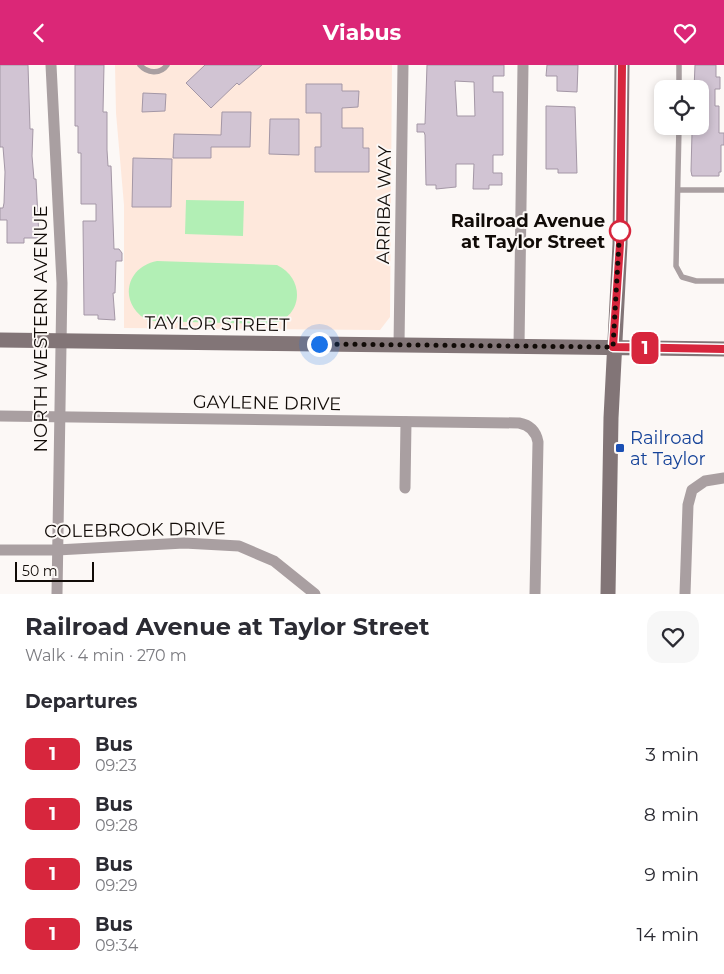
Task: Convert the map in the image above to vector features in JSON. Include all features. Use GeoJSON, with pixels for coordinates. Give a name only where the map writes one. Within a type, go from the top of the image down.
{"type":"FeatureCollection","features":[{"type":"Feature","properties":{"kind":"street","name":"NORTH WESTERN AVENUE"},"geometry":{"type":"LineString","coordinates":[[51,65],[59,217],[61,341],[57,594]]}},
{"type":"Feature","properties":{"kind":"street","name":"ARRIBA WAY"},"geometry":{"type":"LineString","coordinates":[[399,345],[403,65]]}},
{"type":"Feature","properties":{"kind":"street"},"geometry":{"type":"LineString","coordinates":[[519,346],[523,65]]}},
{"type":"Feature","properties":{"kind":"street"},"geometry":{"type":"LineString","coordinates":[[608,594],[613,347],[620,244],[622,65]]}},
{"type":"Feature","properties":{"kind":"street","name":"TAYLOR STREET"},"geometry":{"type":"LineString","coordinates":[[0,340],[724,349]]}},
{"type":"Feature","properties":{"kind":"street","name":"GAYLENE DRIVE"},"geometry":{"type":"LineString","coordinates":[[0,416],[519,423],[532,428],[538,442],[535,594]]}},
{"type":"Feature","properties":{"kind":"street"},"geometry":{"type":"LineString","coordinates":[[405,488],[406,422]]}},
{"type":"Feature","properties":{"kind":"street"},"geometry":{"type":"LineString","coordinates":[[685,594],[688,505],[692,490],[696,485],[705,481],[724,478]]}},
{"type":"Feature","properties":{"kind":"street","name":"COLEBROOK DRIVE"},"geometry":{"type":"LineString","coordinates":[[0,550],[57,550],[184,543],[239,546],[274,561],[315,594]]}},
{"type":"Feature","properties":{"kind":"lane"},"geometry":{"type":"LineString","coordinates":[[140,65],[147,70],[155,72],[165,69],[167,65]]}},
{"type":"Feature","properties":{"kind":"lane"},"geometry":{"type":"LineString","coordinates":[[679,65],[679,80]]}},
{"type":"Feature","properties":{"kind":"lane"},"geometry":{"type":"LineString","coordinates":[[679,135],[676,266],[682,277],[696,281],[724,281]]}},
{"type":"Feature","properties":{"kind":"lane"},"geometry":{"type":"LineString","coordinates":[[678,189],[724,190]]}},
{"type":"Feature","properties":{"kind":"shaded area"},"geometry":{"type":"Polygon","coordinates":[[[115,65],[392,65],[390,317],[380,330],[124,328],[124,205],[116,113],[115,65]]]}},
{"type":"Feature","properties":{"kind":"green space"},"geometry":{"type":"Polygon","coordinates":[[[186,200],[244,201],[243,236],[185,234],[186,200]]]}},
{"type":"Feature","properties":{"kind":"green space"},"geometry":{"type":"Polygon","coordinates":[[[157,261],[277,265],[293,279],[297,297],[295,306],[290,314],[282,320],[271,324],[149,321],[139,314],[133,306],[129,297],[129,288],[137,271],[157,261]]]}},
{"type":"Feature","properties":{"kind":"building"},"geometry":{"type":"Polygon","coordinates":[[[0,65],[28,65],[30,129],[33,129],[32,156],[34,179],[36,179],[39,238],[24,238],[24,243],[7,243],[7,220],[0,220],[0,208],[3,208],[4,203],[5,172],[3,147],[0,147],[0,65]]]}},
{"type":"Feature","properties":{"kind":"building"},"geometry":{"type":"Polygon","coordinates":[[[75,65],[104,65],[103,112],[107,112],[107,150],[108,166],[111,166],[114,249],[119,249],[122,253],[122,261],[116,261],[115,293],[113,293],[115,320],[98,319],[98,315],[84,315],[83,221],[96,221],[96,204],[81,204],[81,153],[78,153],[78,126],[75,126],[75,65]]]}},
{"type":"Feature","properties":{"kind":"building"},"geometry":{"type":"Polygon","coordinates":[[[205,65],[262,65],[239,85],[237,83],[211,108],[186,83],[205,65]]]}},
{"type":"Feature","properties":{"kind":"building"},"geometry":{"type":"Polygon","coordinates":[[[427,65],[504,65],[504,76],[493,76],[493,92],[503,92],[503,155],[493,155],[493,173],[502,173],[502,185],[489,185],[489,189],[473,189],[474,164],[456,164],[456,187],[436,189],[436,185],[426,185],[425,135],[424,132],[417,132],[417,124],[425,124],[427,65]],[[455,81],[457,116],[475,116],[474,82],[455,81]]]}},
{"type":"Feature","properties":{"kind":"building"},"geometry":{"type":"Polygon","coordinates":[[[547,65],[578,65],[577,92],[557,91],[557,76],[546,76],[547,65]]]}},
{"type":"Feature","properties":{"kind":"building"},"geometry":{"type":"Polygon","coordinates":[[[695,65],[716,65],[716,77],[720,77],[720,89],[715,89],[715,106],[719,106],[719,133],[724,133],[724,145],[721,145],[721,172],[719,172],[719,176],[692,176],[692,135],[709,135],[709,80],[694,80],[695,65]]]}},
{"type":"Feature","properties":{"kind":"building"},"geometry":{"type":"Polygon","coordinates":[[[306,84],[342,84],[342,91],[359,91],[358,107],[342,108],[342,128],[363,128],[363,148],[369,148],[369,172],[315,172],[315,147],[321,147],[321,113],[306,113],[306,84]]]}},
{"type":"Feature","properties":{"kind":"building"},"geometry":{"type":"Polygon","coordinates":[[[143,93],[166,94],[165,111],[142,112],[143,93]]]}},
{"type":"Feature","properties":{"kind":"building"},"geometry":{"type":"Polygon","coordinates":[[[546,106],[575,107],[577,173],[558,173],[558,169],[546,169],[546,106]]]}},
{"type":"Feature","properties":{"kind":"building"},"geometry":{"type":"Polygon","coordinates":[[[222,112],[251,112],[250,147],[211,147],[211,158],[173,158],[174,134],[221,135],[222,112]]]}},
{"type":"Feature","properties":{"kind":"building"},"geometry":{"type":"Polygon","coordinates":[[[270,119],[299,119],[299,155],[269,154],[270,119]]]}},
{"type":"Feature","properties":{"kind":"building"},"geometry":{"type":"Polygon","coordinates":[[[133,158],[172,159],[171,207],[132,207],[133,158]]]}},
{"type":"Feature","properties":{"kind":"bus line","name":"1"},"geometry":{"type":"LineString","coordinates":[[622,65],[620,244],[613,347],[724,349]]}},
{"type":"Feature","properties":{"kind":"place","name":"Railroad Avenue at Taylor Street"},"geometry":{"type":"Point","coordinates":[620,231]}},
{"type":"Feature","properties":{"kind":"place","name":"Railroad at Taylor"},"geometry":{"type":"Point","coordinates":[620,448]}},
{"type":"Feature","properties":{"kind":"route"},"geometry":{"type":"LineString","coordinates":[[319,344],[613,347],[620,225],[620,231]]}}]}
